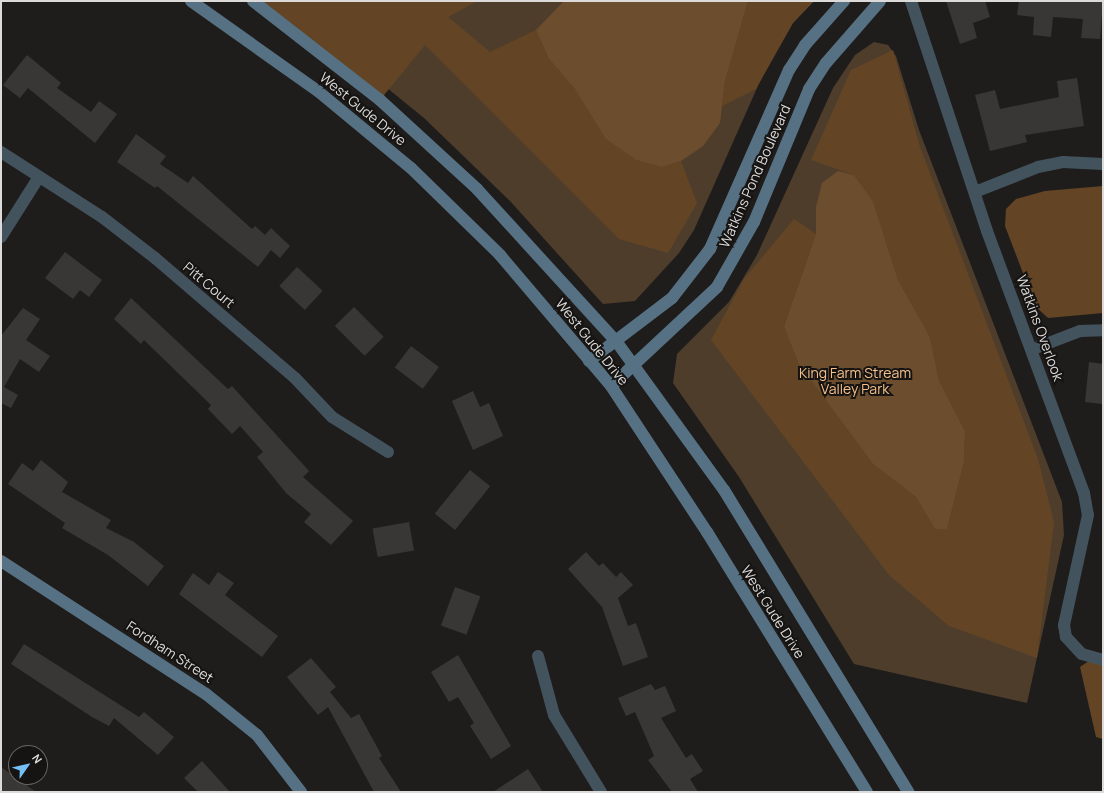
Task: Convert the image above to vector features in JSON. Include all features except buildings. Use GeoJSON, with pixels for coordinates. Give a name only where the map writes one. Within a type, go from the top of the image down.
{"type":"FeatureCollection","features":[{"type":"Feature","properties":{"kind":"main road","name":"West Gude Drive"},"geometry":{"type":"LineString","coordinates":[[191,1],[319,92],[411,168],[500,255],[611,386],[707,532],[867,792]]}},
{"type":"Feature","properties":{"kind":"main road","name":"West Gude Drive"},"geometry":{"type":"LineString","coordinates":[[253,1],[380,100],[477,189],[616,341],[635,365],[724,490],[908,792]]}},
{"type":"Feature","properties":{"kind":"main road","name":"Watkins Pond Boulevard"},"geometry":{"type":"LineString","coordinates":[[589,361],[672,298],[710,249],[772,107],[805,45],[844,1]]}},
{"type":"Feature","properties":{"kind":"main road","name":"Watkins Pond Boulevard"},"geometry":{"type":"LineString","coordinates":[[611,386],[717,287],[754,222],[809,89],[826,63],[880,1]]}},
{"type":"Feature","properties":{"kind":"main road","name":"Fordham Street"},"geometry":{"type":"LineString","coordinates":[[1,561],[206,694],[257,735],[301,792]]}},
{"type":"Feature","properties":{"kind":"street","name":"Watkins Overlook"},"geometry":{"type":"LineString","coordinates":[[911,1],[975,192],[1033,349],[1085,501],[1086,528],[1064,625],[1073,648],[1098,659]]}},
{"type":"Feature","properties":{"kind":"street","name":"Pitt Court"},"geometry":{"type":"LineString","coordinates":[[1,152],[102,217],[155,258],[295,378],[332,417],[388,452]]}},
{"type":"Feature","properties":{"kind":"street"},"geometry":{"type":"LineString","coordinates":[[975,192],[1038,167],[1064,162],[1103,164]]}},
{"type":"Feature","properties":{"kind":"street"},"geometry":{"type":"LineString","coordinates":[[1,237],[39,177]]}},
{"type":"Feature","properties":{"kind":"street"},"geometry":{"type":"LineString","coordinates":[[1033,349],[1080,331],[1103,330]]}},
{"type":"Feature","properties":{"kind":"street"},"geometry":{"type":"LineString","coordinates":[[538,656],[554,715],[601,792]]}},
{"type":"Feature","properties":{"kind":"green space"},"geometry":{"type":"Polygon","coordinates":[[[280,1],[814,1],[793,23],[765,70],[694,230],[679,253],[635,301],[603,304],[510,201],[424,118],[280,1]]]}},
{"type":"Feature","properties":{"kind":"green space","name":"King Farm Stream Valley Park"},"geometry":{"type":"Polygon","coordinates":[[[874,42],[888,45],[896,56],[919,130],[1062,502],[1064,535],[1027,703],[854,664],[739,477],[673,383],[677,354],[729,302],[757,255],[833,88],[855,55],[874,42]]]}},
{"type":"Feature","properties":{"kind":"shaded area"},"geometry":{"type":"Polygon","coordinates":[[[253,1],[477,1],[448,17],[490,52],[536,30],[549,59],[575,89],[662,167],[681,161],[697,203],[668,253],[619,239],[425,45],[380,100],[253,1]]]}},
{"type":"Feature","properties":{"kind":"shaded area"},"geometry":{"type":"Polygon","coordinates":[[[564,1],[748,1],[725,81],[720,123],[703,146],[681,161],[662,167],[637,160],[606,139],[575,89],[549,59],[536,30],[564,1]]]}},
{"type":"Feature","properties":{"kind":"shaded area"},"geometry":{"type":"Polygon","coordinates":[[[748,1],[814,1],[793,23],[756,89],[722,106],[725,81],[748,1]]]}},
{"type":"Feature","properties":{"kind":"shaded area"},"geometry":{"type":"Polygon","coordinates":[[[893,50],[920,147],[1038,459],[1054,522],[1037,658],[949,626],[889,575],[711,340],[744,279],[794,219],[816,234],[784,325],[797,358],[873,464],[916,497],[935,529],[947,529],[964,462],[965,431],[939,381],[930,337],[898,280],[873,201],[854,175],[811,160],[851,70],[893,50]]]}},
{"type":"Feature","properties":{"kind":"shaded area"},"geometry":{"type":"Polygon","coordinates":[[[838,171],[854,175],[873,201],[898,280],[930,337],[939,381],[965,431],[964,462],[947,529],[935,529],[916,497],[873,464],[798,362],[784,326],[816,234],[816,207],[822,183],[838,171]]]}},
{"type":"Feature","properties":{"kind":"shaded area"},"geometry":{"type":"Polygon","coordinates":[[[1103,186],[1103,313],[1048,318],[1036,307],[1005,226],[1006,209],[1016,199],[1045,191],[1103,186]]]}},
{"type":"Feature","properties":{"kind":"shaded area"},"geometry":{"type":"Polygon","coordinates":[[[1093,658],[1103,660],[1103,739],[1096,737],[1080,667],[1093,658]]]}}]}
